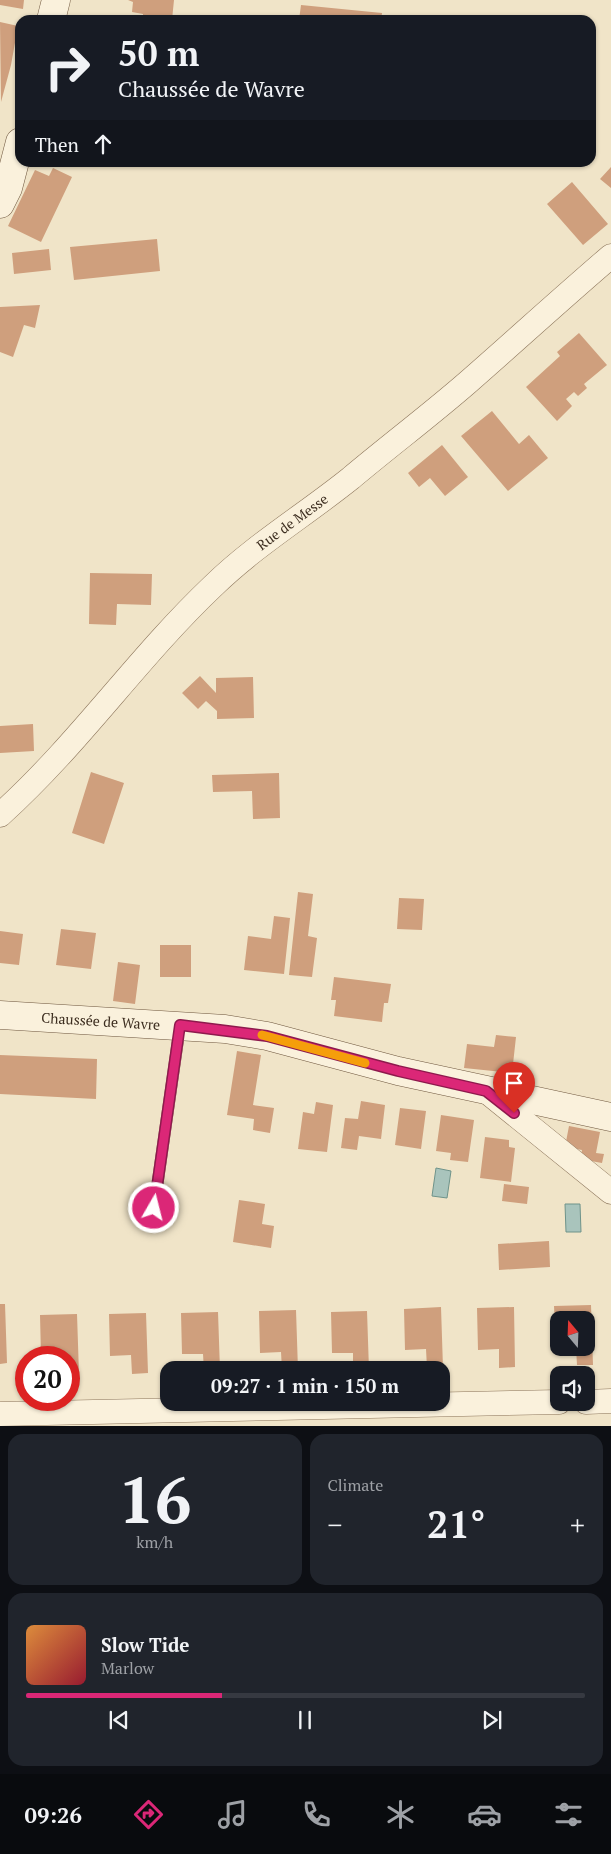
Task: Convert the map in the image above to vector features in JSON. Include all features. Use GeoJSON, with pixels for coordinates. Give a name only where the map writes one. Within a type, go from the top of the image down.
{"type":"FeatureCollection","features":[{"type":"Feature","properties":{"kind":"street"},"geometry":{"type":"LineString","coordinates":[[52,15],[56,0]]}},
{"type":"Feature","properties":{"kind":"street"},"geometry":{"type":"LineString","coordinates":[[0,204],[8,188],[15,161]]}},
{"type":"Feature","properties":{"kind":"street","name":"Rue de Messe"},"geometry":{"type":"LineString","coordinates":[[0,815],[52,766],[181,617],[214,584],[248,554],[345,483],[466,384],[522,332],[611,256]]}},
{"type":"Feature","properties":{"kind":"street","name":"Chaussée de Wavre"},"geometry":{"type":"LineString","coordinates":[[0,1015],[180,1025],[267,1036],[398,1071],[611,1117]]}},
{"type":"Feature","properties":{"kind":"street"},"geometry":{"type":"LineString","coordinates":[[486,1091],[611,1192]]}},
{"type":"Feature","properties":{"kind":"street"},"geometry":{"type":"LineString","coordinates":[[595,1402],[611,1401]]}},
{"type":"Feature","properties":{"kind":"street"},"geometry":{"type":"LineString","coordinates":[[0,1414],[350,1417],[550,1403]]}},
{"type":"Feature","properties":{"kind":"lane"},"geometry":{"type":"LineString","coordinates":[[154,1208],[180,1025]]}},
{"type":"Feature","properties":{"kind":"water"},"geometry":{"type":"Polygon","coordinates":[[[436,1168],[451,1171],[447,1198],[432,1196],[436,1168]]]}},
{"type":"Feature","properties":{"kind":"water"},"geometry":{"type":"Polygon","coordinates":[[[565,1204],[580,1204],[581,1232],[566,1232],[565,1204]]]}},
{"type":"Feature","properties":{"kind":"building"},"geometry":{"type":"Polygon","coordinates":[[[0,0],[24,0],[23,9],[0,5],[0,0]]]}},
{"type":"Feature","properties":{"kind":"building"},"geometry":{"type":"Polygon","coordinates":[[[128,0],[174,0],[172,15],[143,15],[132,12],[133,2],[128,0]]]}},
{"type":"Feature","properties":{"kind":"building"},"geometry":{"type":"Polygon","coordinates":[[[301,5],[382,13],[382,15],[300,15],[301,5]]]}},
{"type":"Feature","properties":{"kind":"building"},"geometry":{"type":"Polygon","coordinates":[[[0,22],[15,25],[15,43],[11,65],[1,102],[0,22]]]}},
{"type":"Feature","properties":{"kind":"building"},"geometry":{"type":"Polygon","coordinates":[[[611,167],[611,188],[600,179],[611,167]]]}},
{"type":"Feature","properties":{"kind":"building"},"geometry":{"type":"Polygon","coordinates":[[[53,168],[72,177],[41,242],[8,226],[35,170],[49,176],[53,168]]]}},
{"type":"Feature","properties":{"kind":"building"},"geometry":{"type":"Polygon","coordinates":[[[572,182],[608,224],[583,245],[547,204],[572,182]]]}},
{"type":"Feature","properties":{"kind":"building"},"geometry":{"type":"Polygon","coordinates":[[[157,239],[160,271],[74,280],[70,247],[157,239]]]}},
{"type":"Feature","properties":{"kind":"building"},"geometry":{"type":"Polygon","coordinates":[[[49,249],[51,270],[14,274],[12,253],[49,249]]]}},
{"type":"Feature","properties":{"kind":"building"},"geometry":{"type":"Polygon","coordinates":[[[40,305],[35,328],[24,325],[13,357],[0,352],[0,307],[40,305]]]}},
{"type":"Feature","properties":{"kind":"building"},"geometry":{"type":"Polygon","coordinates":[[[579,333],[607,365],[584,384],[587,388],[578,396],[574,392],[566,399],[572,406],[557,421],[526,387],[560,356],[557,352],[579,333]]]}},
{"type":"Feature","properties":{"kind":"building"},"geometry":{"type":"Polygon","coordinates":[[[492,411],[519,444],[529,435],[548,458],[508,491],[461,436],[492,411]]]}},
{"type":"Feature","properties":{"kind":"building"},"geometry":{"type":"Polygon","coordinates":[[[442,445],[468,477],[445,496],[430,478],[419,487],[408,473],[442,445]]]}},
{"type":"Feature","properties":{"kind":"building"},"geometry":{"type":"Polygon","coordinates":[[[90,573],[152,574],[151,605],[117,604],[116,625],[89,624],[90,573]]]}},
{"type":"Feature","properties":{"kind":"building"},"geometry":{"type":"Polygon","coordinates":[[[200,676],[216,693],[216,678],[253,677],[254,718],[217,719],[217,711],[206,701],[198,709],[182,693],[200,676]]]}},
{"type":"Feature","properties":{"kind":"building"},"geometry":{"type":"Polygon","coordinates":[[[33,724],[34,751],[0,753],[0,726],[33,724]]]}},
{"type":"Feature","properties":{"kind":"building"},"geometry":{"type":"Polygon","coordinates":[[[91,772],[124,783],[104,844],[72,833],[91,772]]]}},
{"type":"Feature","properties":{"kind":"building"},"geometry":{"type":"Polygon","coordinates":[[[279,773],[280,818],[253,819],[252,791],[213,792],[212,775],[279,773]]]}},
{"type":"Feature","properties":{"kind":"building"},"geometry":{"type":"Polygon","coordinates":[[[298,892],[313,894],[308,936],[317,938],[312,977],[289,975],[298,892]]]}},
{"type":"Feature","properties":{"kind":"building"},"geometry":{"type":"Polygon","coordinates":[[[399,898],[424,899],[422,930],[397,929],[399,898]]]}},
{"type":"Feature","properties":{"kind":"building"},"geometry":{"type":"Polygon","coordinates":[[[274,916],[290,918],[284,974],[244,970],[248,936],[271,939],[274,916]]]}},
{"type":"Feature","properties":{"kind":"building"},"geometry":{"type":"Polygon","coordinates":[[[61,929],[96,933],[91,969],[56,965],[61,929]]]}},
{"type":"Feature","properties":{"kind":"building"},"geometry":{"type":"Polygon","coordinates":[[[0,931],[23,934],[19,965],[0,963],[0,931]]]}},
{"type":"Feature","properties":{"kind":"building"},"geometry":{"type":"Polygon","coordinates":[[[160,945],[191,945],[191,977],[160,977],[160,945]]]}},
{"type":"Feature","properties":{"kind":"building"},"geometry":{"type":"Polygon","coordinates":[[[118,962],[140,965],[135,1004],[113,1001],[118,962]]]}},
{"type":"Feature","properties":{"kind":"building"},"geometry":{"type":"Polygon","coordinates":[[[334,977],[391,984],[388,1003],[384,1003],[382,1022],[334,1016],[336,1000],[331,1000],[334,977]]]}},
{"type":"Feature","properties":{"kind":"building"},"geometry":{"type":"Polygon","coordinates":[[[496,1035],[516,1037],[512,1073],[464,1068],[467,1044],[494,1047],[496,1035]]]}},
{"type":"Feature","properties":{"kind":"building"},"geometry":{"type":"Polygon","coordinates":[[[237,1051],[261,1055],[253,1105],[274,1108],[270,1133],[253,1130],[254,1119],[227,1115],[237,1051]]]}},
{"type":"Feature","properties":{"kind":"building"},"geometry":{"type":"Polygon","coordinates":[[[0,1055],[97,1059],[96,1099],[0,1094],[0,1055]]]}},
{"type":"Feature","properties":{"kind":"building"},"geometry":{"type":"Polygon","coordinates":[[[361,1101],[385,1105],[381,1139],[359,1136],[357,1150],[341,1148],[345,1118],[358,1119],[361,1101]]]}},
{"type":"Feature","properties":{"kind":"building"},"geometry":{"type":"Polygon","coordinates":[[[316,1102],[333,1105],[327,1152],[298,1149],[303,1112],[314,1114],[316,1102]]]}},
{"type":"Feature","properties":{"kind":"building"},"geometry":{"type":"Polygon","coordinates":[[[400,1108],[426,1111],[421,1149],[395,1145],[400,1108]]]}},
{"type":"Feature","properties":{"kind":"building"},"geometry":{"type":"Polygon","coordinates":[[[441,1115],[474,1120],[468,1162],[450,1160],[451,1153],[436,1151],[441,1115]]]}},
{"type":"Feature","properties":{"kind":"building"},"geometry":{"type":"Polygon","coordinates":[[[569,1126],[600,1132],[596,1153],[604,1154],[602,1163],[580,1159],[582,1150],[565,1147],[569,1126]]]}},
{"type":"Feature","properties":{"kind":"building"},"geometry":{"type":"Polygon","coordinates":[[[485,1137],[509,1140],[509,1147],[515,1148],[511,1182],[480,1178],[485,1137]]]}},
{"type":"Feature","properties":{"kind":"building"},"geometry":{"type":"Polygon","coordinates":[[[504,1184],[529,1187],[527,1204],[502,1201],[504,1184]]]}},
{"type":"Feature","properties":{"kind":"building"},"geometry":{"type":"Polygon","coordinates":[[[239,1200],[265,1204],[262,1224],[274,1226],[271,1248],[233,1242],[239,1200]]]}},
{"type":"Feature","properties":{"kind":"building"},"geometry":{"type":"Polygon","coordinates":[[[549,1241],[550,1267],[499,1270],[498,1244],[549,1241]]]}},
{"type":"Feature","properties":{"kind":"building"},"geometry":{"type":"Polygon","coordinates":[[[0,1304],[5,1304],[7,1363],[0,1364],[0,1304]]]}},
{"type":"Feature","properties":{"kind":"building"},"geometry":{"type":"Polygon","coordinates":[[[591,1305],[591,1311],[554,1311],[554,1306],[591,1305]]]}},
{"type":"Feature","properties":{"kind":"building"},"geometry":{"type":"Polygon","coordinates":[[[441,1307],[443,1361],[427,1361],[426,1349],[405,1350],[404,1309],[441,1307]]]}},
{"type":"Feature","properties":{"kind":"building"},"geometry":{"type":"Polygon","coordinates":[[[514,1307],[515,1367],[499,1368],[499,1349],[478,1350],[477,1308],[514,1307]]]}},
{"type":"Feature","properties":{"kind":"building"},"geometry":{"type":"Polygon","coordinates":[[[296,1310],[298,1361],[282,1361],[281,1352],[260,1353],[259,1311],[296,1310]]]}},
{"type":"Feature","properties":{"kind":"building"},"geometry":{"type":"Polygon","coordinates":[[[367,1311],[369,1361],[353,1361],[353,1353],[332,1353],[331,1312],[367,1311]]]}},
{"type":"Feature","properties":{"kind":"building"},"geometry":{"type":"Polygon","coordinates":[[[218,1312],[220,1361],[203,1361],[203,1354],[182,1354],[181,1313],[218,1312]]]}},
{"type":"Feature","properties":{"kind":"building"},"geometry":{"type":"Polygon","coordinates":[[[146,1313],[148,1373],[132,1374],[131,1355],[110,1356],[109,1314],[146,1313]]]}},
{"type":"Feature","properties":{"kind":"building"},"geometry":{"type":"Polygon","coordinates":[[[77,1314],[78,1346],[41,1346],[40,1315],[77,1314]]]}},
{"type":"Feature","properties":{"kind":"building"},"geometry":{"type":"Polygon","coordinates":[[[576,1356],[593,1356],[593,1365],[577,1365],[576,1356]]]}},
{"type":"Feature","properties":{"kind":"slow traffic"},"geometry":{"type":"LineString","coordinates":[[262,1035],[365,1063]]}},
{"type":"Feature","properties":{"kind":"route"},"geometry":{"type":"LineString","coordinates":[[154,1208],[180,1025],[225,1029],[267,1036],[398,1071],[486,1091],[514,1113]]}}]}
